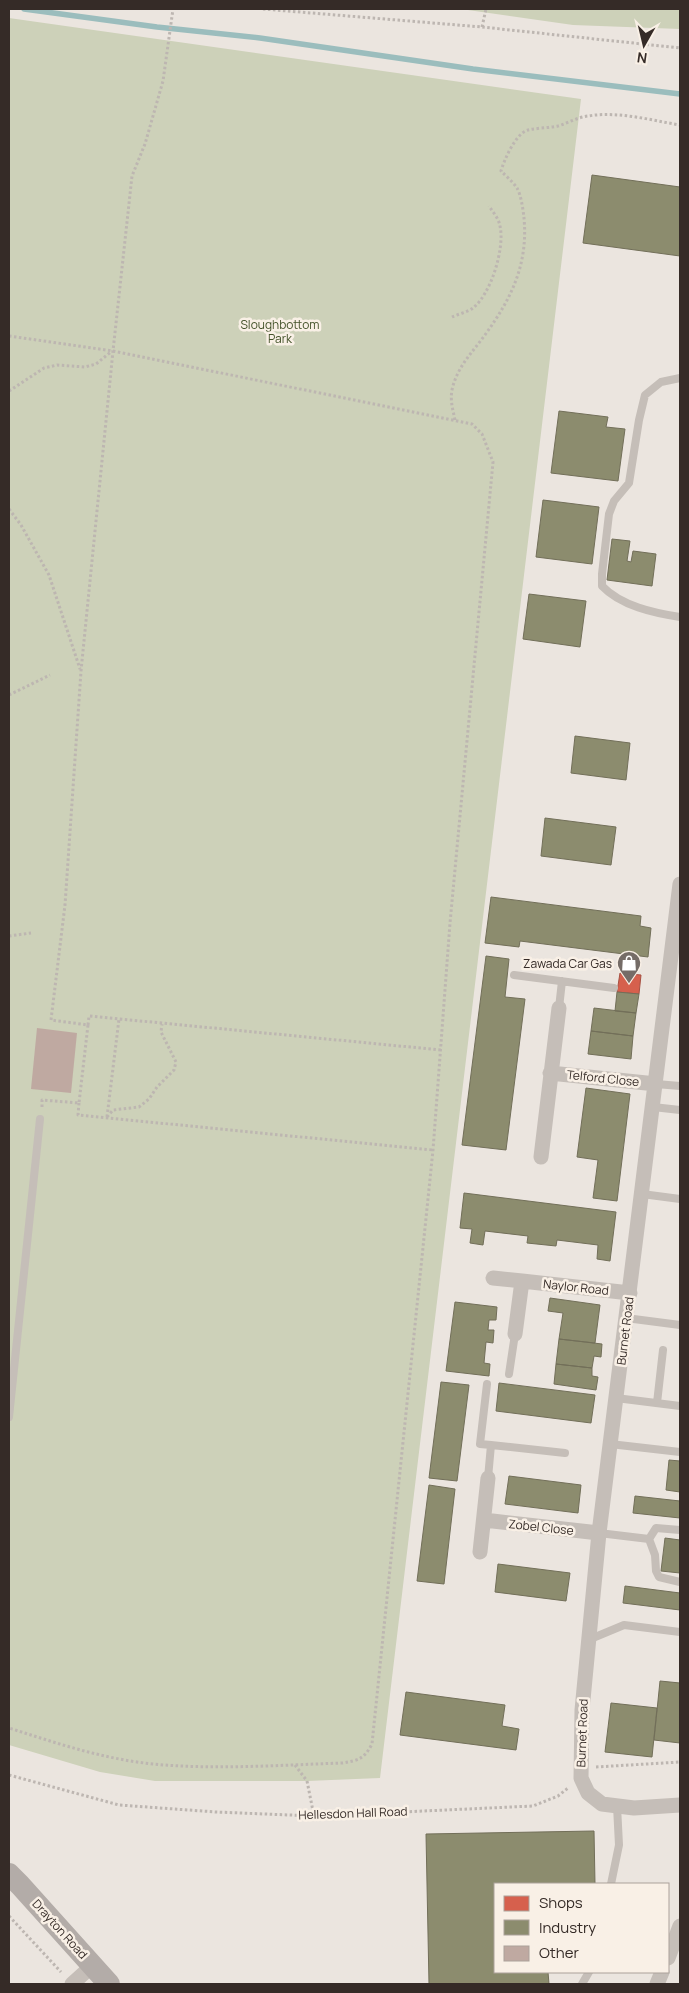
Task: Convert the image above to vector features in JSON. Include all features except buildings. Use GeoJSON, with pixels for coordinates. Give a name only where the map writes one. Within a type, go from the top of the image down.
{"type":"FeatureCollection","features":[{"type":"Feature","properties":{"kind":"main road","name":"Drayton Road"},"geometry":{"type":"LineString","coordinates":[[9,1874],[109,1984]]}},
{"type":"Feature","properties":{"kind":"street","name":"Burnet Road"},"geometry":{"type":"LineString","coordinates":[[581,1773],[582,1710],[599,1533],[680,885]]}},
{"type":"Feature","properties":{"kind":"street","name":"Telford Close"},"geometry":{"type":"LineString","coordinates":[[541,1157],[559,1008]]}},
{"type":"Feature","properties":{"kind":"street","name":"Telford Close"},"geometry":{"type":"LineString","coordinates":[[550,1073],[656,1084]]}},
{"type":"Feature","properties":{"kind":"street","name":"Naylor Road"},"geometry":{"type":"LineString","coordinates":[[492,1278],[630,1292]]}},
{"type":"Feature","properties":{"kind":"street"},"geometry":{"type":"LineString","coordinates":[[515,1334],[522,1281]]}},
{"type":"Feature","properties":{"kind":"street"},"geometry":{"type":"LineString","coordinates":[[480,1552],[488,1478]]}},
{"type":"Feature","properties":{"kind":"street","name":"Zobel Close"},"geometry":{"type":"LineString","coordinates":[[484,1520],[599,1533]]}},
{"type":"Feature","properties":{"kind":"street"},"geometry":{"type":"LineString","coordinates":[[581,1773],[588,1793],[602,1804],[634,1808],[680,1805]]}},
{"type":"Feature","properties":{"kind":"street"},"geometry":{"type":"LineString","coordinates":[[669,1956],[680,1930]]}},
{"type":"Feature","properties":{"kind":"street"},"geometry":{"type":"LineString","coordinates":[[69,1981],[93,1965]]}},
{"type":"Feature","properties":{"kind":"lane"},"geometry":{"type":"LineString","coordinates":[[680,378],[661,382],[644,395],[638,420],[629,483],[614,501],[610,514],[602,574],[602,586],[608,592],[656,613],[680,617]]}},
{"type":"Feature","properties":{"kind":"lane"},"geometry":{"type":"LineString","coordinates":[[514,975],[614,988]]}},
{"type":"Feature","properties":{"kind":"lane"},"geometry":{"type":"LineString","coordinates":[[559,1008],[562,981]]}},
{"type":"Feature","properties":{"kind":"lane"},"geometry":{"type":"LineString","coordinates":[[656,1084],[680,1086]]}},
{"type":"Feature","properties":{"kind":"lane"},"geometry":{"type":"LineString","coordinates":[[653,1107],[680,1110]]}},
{"type":"Feature","properties":{"kind":"lane"},"geometry":{"type":"LineString","coordinates":[[9,1417],[40,1119]]}},
{"type":"Feature","properties":{"kind":"lane"},"geometry":{"type":"LineString","coordinates":[[642,1194],[680,1199]]}},
{"type":"Feature","properties":{"kind":"lane"},"geometry":{"type":"LineString","coordinates":[[626,1318],[680,1325]]}},
{"type":"Feature","properties":{"kind":"lane"},"geometry":{"type":"LineString","coordinates":[[509,1374],[515,1334]]}},
{"type":"Feature","properties":{"kind":"lane"},"geometry":{"type":"LineString","coordinates":[[657,1403],[663,1350]]}},
{"type":"Feature","properties":{"kind":"lane"},"geometry":{"type":"LineString","coordinates":[[487,1384],[480,1444],[565,1453]]}},
{"type":"Feature","properties":{"kind":"lane"},"geometry":{"type":"LineString","coordinates":[[616,1398],[680,1406]]}},
{"type":"Feature","properties":{"kind":"lane"},"geometry":{"type":"LineString","coordinates":[[610,1444],[680,1452]]}},
{"type":"Feature","properties":{"kind":"lane"},"geometry":{"type":"LineString","coordinates":[[488,1478],[491,1445]]}},
{"type":"Feature","properties":{"kind":"lane"},"geometry":{"type":"LineString","coordinates":[[649,1540],[656,1528],[680,1530]]}},
{"type":"Feature","properties":{"kind":"lane"},"geometry":{"type":"LineString","coordinates":[[599,1533],[649,1540]]}},
{"type":"Feature","properties":{"kind":"lane"},"geometry":{"type":"LineString","coordinates":[[649,1540],[655,1555],[656,1571],[659,1577],[680,1582]]}},
{"type":"Feature","properties":{"kind":"lane"},"geometry":{"type":"LineString","coordinates":[[588,1640],[624,1625],[680,1632]]}},
{"type":"Feature","properties":{"kind":"lane"},"geometry":{"type":"LineString","coordinates":[[611,1883],[619,1845],[617,1806]]}},
{"type":"Feature","properties":{"kind":"lane"},"geometry":{"type":"LineString","coordinates":[[582,1984],[588,1973]]}},
{"type":"Feature","properties":{"kind":"path"},"geometry":{"type":"LineString","coordinates":[[88,1025],[51,1020],[65,905],[81,671],[112,351],[132,176],[163,81],[173,9]]}},
{"type":"Feature","properties":{"kind":"path"},"geometry":{"type":"LineString","coordinates":[[263,9],[482,27],[680,48]]}},
{"type":"Feature","properties":{"kind":"path"},"geometry":{"type":"LineString","coordinates":[[482,27],[486,9]]}},
{"type":"Feature","properties":{"kind":"path"},"geometry":{"type":"LineString","coordinates":[[455,420],[451,402],[452,389],[462,363],[502,310],[516,283],[524,257],[526,238],[524,211],[517,188],[501,171],[518,138],[526,130],[557,126],[586,116],[621,116],[680,125]]}},
{"type":"Feature","properties":{"kind":"path"},"geometry":{"type":"LineString","coordinates":[[452,317],[472,309],[485,294],[501,250],[500,225],[489,206]]}},
{"type":"Feature","properties":{"kind":"path"},"geometry":{"type":"LineString","coordinates":[[9,336],[112,351],[472,424],[482,434],[493,462],[450,923],[442,1050],[433,1150],[372,1744],[366,1755],[356,1761],[343,1764],[217,1766],[153,1764],[108,1757],[9,1728]]}},
{"type":"Feature","properties":{"kind":"path"},"geometry":{"type":"LineString","coordinates":[[9,392],[44,368],[57,365],[85,367],[96,364],[112,351]]}},
{"type":"Feature","properties":{"kind":"path"},"geometry":{"type":"LineString","coordinates":[[9,509],[21,525],[49,575],[81,671]]}},
{"type":"Feature","properties":{"kind":"path"},"geometry":{"type":"LineString","coordinates":[[9,695],[50,674]]}},
{"type":"Feature","properties":{"kind":"path"},"geometry":{"type":"LineString","coordinates":[[9,936],[31,933]]}},
{"type":"Feature","properties":{"kind":"path"},"geometry":{"type":"LineString","coordinates":[[433,1150],[78,1115],[79,1103],[89,1016],[442,1050]]}},
{"type":"Feature","properties":{"kind":"path"},"geometry":{"type":"LineString","coordinates":[[107,1118],[119,1019]]}},
{"type":"Feature","properties":{"kind":"path"},"geometry":{"type":"LineString","coordinates":[[107,1118],[113,1110],[139,1107],[149,1099],[157,1087],[174,1070],[176,1062],[161,1032],[162,1024]]}},
{"type":"Feature","properties":{"kind":"path"},"geometry":{"type":"LineString","coordinates":[[40,1119],[42,1100],[79,1103]]}},
{"type":"Feature","properties":{"kind":"path"},"geometry":{"type":"LineString","coordinates":[[581,1773],[680,1762]]}},
{"type":"Feature","properties":{"kind":"path"},"geometry":{"type":"LineString","coordinates":[[295,1765],[307,1781],[314,1816]]}},
{"type":"Feature","properties":{"kind":"path","name":"Hellesdon Hall Road"},"geometry":{"type":"LineString","coordinates":[[9,1775],[119,1805],[216,1812],[314,1816],[533,1806],[558,1796],[581,1773]]}},
{"type":"Feature","properties":{"kind":"path"},"geometry":{"type":"LineString","coordinates":[[9,1916],[69,1981]]}},
{"type":"Feature","properties":{"kind":"green space"},"geometry":{"type":"Polygon","coordinates":[[[461,9],[680,9],[680,29],[573,25],[461,9]]]}},
{"type":"Feature","properties":{"kind":"green space","name":"Sloughbottom Park"},"geometry":{"type":"Polygon","coordinates":[[[9,18],[581,99],[380,1778],[307,1781],[155,1781],[100,1772],[9,1745],[9,18]]]}},
{"type":"Feature","properties":{"kind":"waterway"},"geometry":{"type":"LineString","coordinates":[[24,9],[157,27],[260,38],[473,69],[680,94]]}},
{"type":"Feature","properties":{"kind":"place","name":"Zawada Car Gas"},"geometry":{"type":"Point","coordinates":[629,984]}}]}
